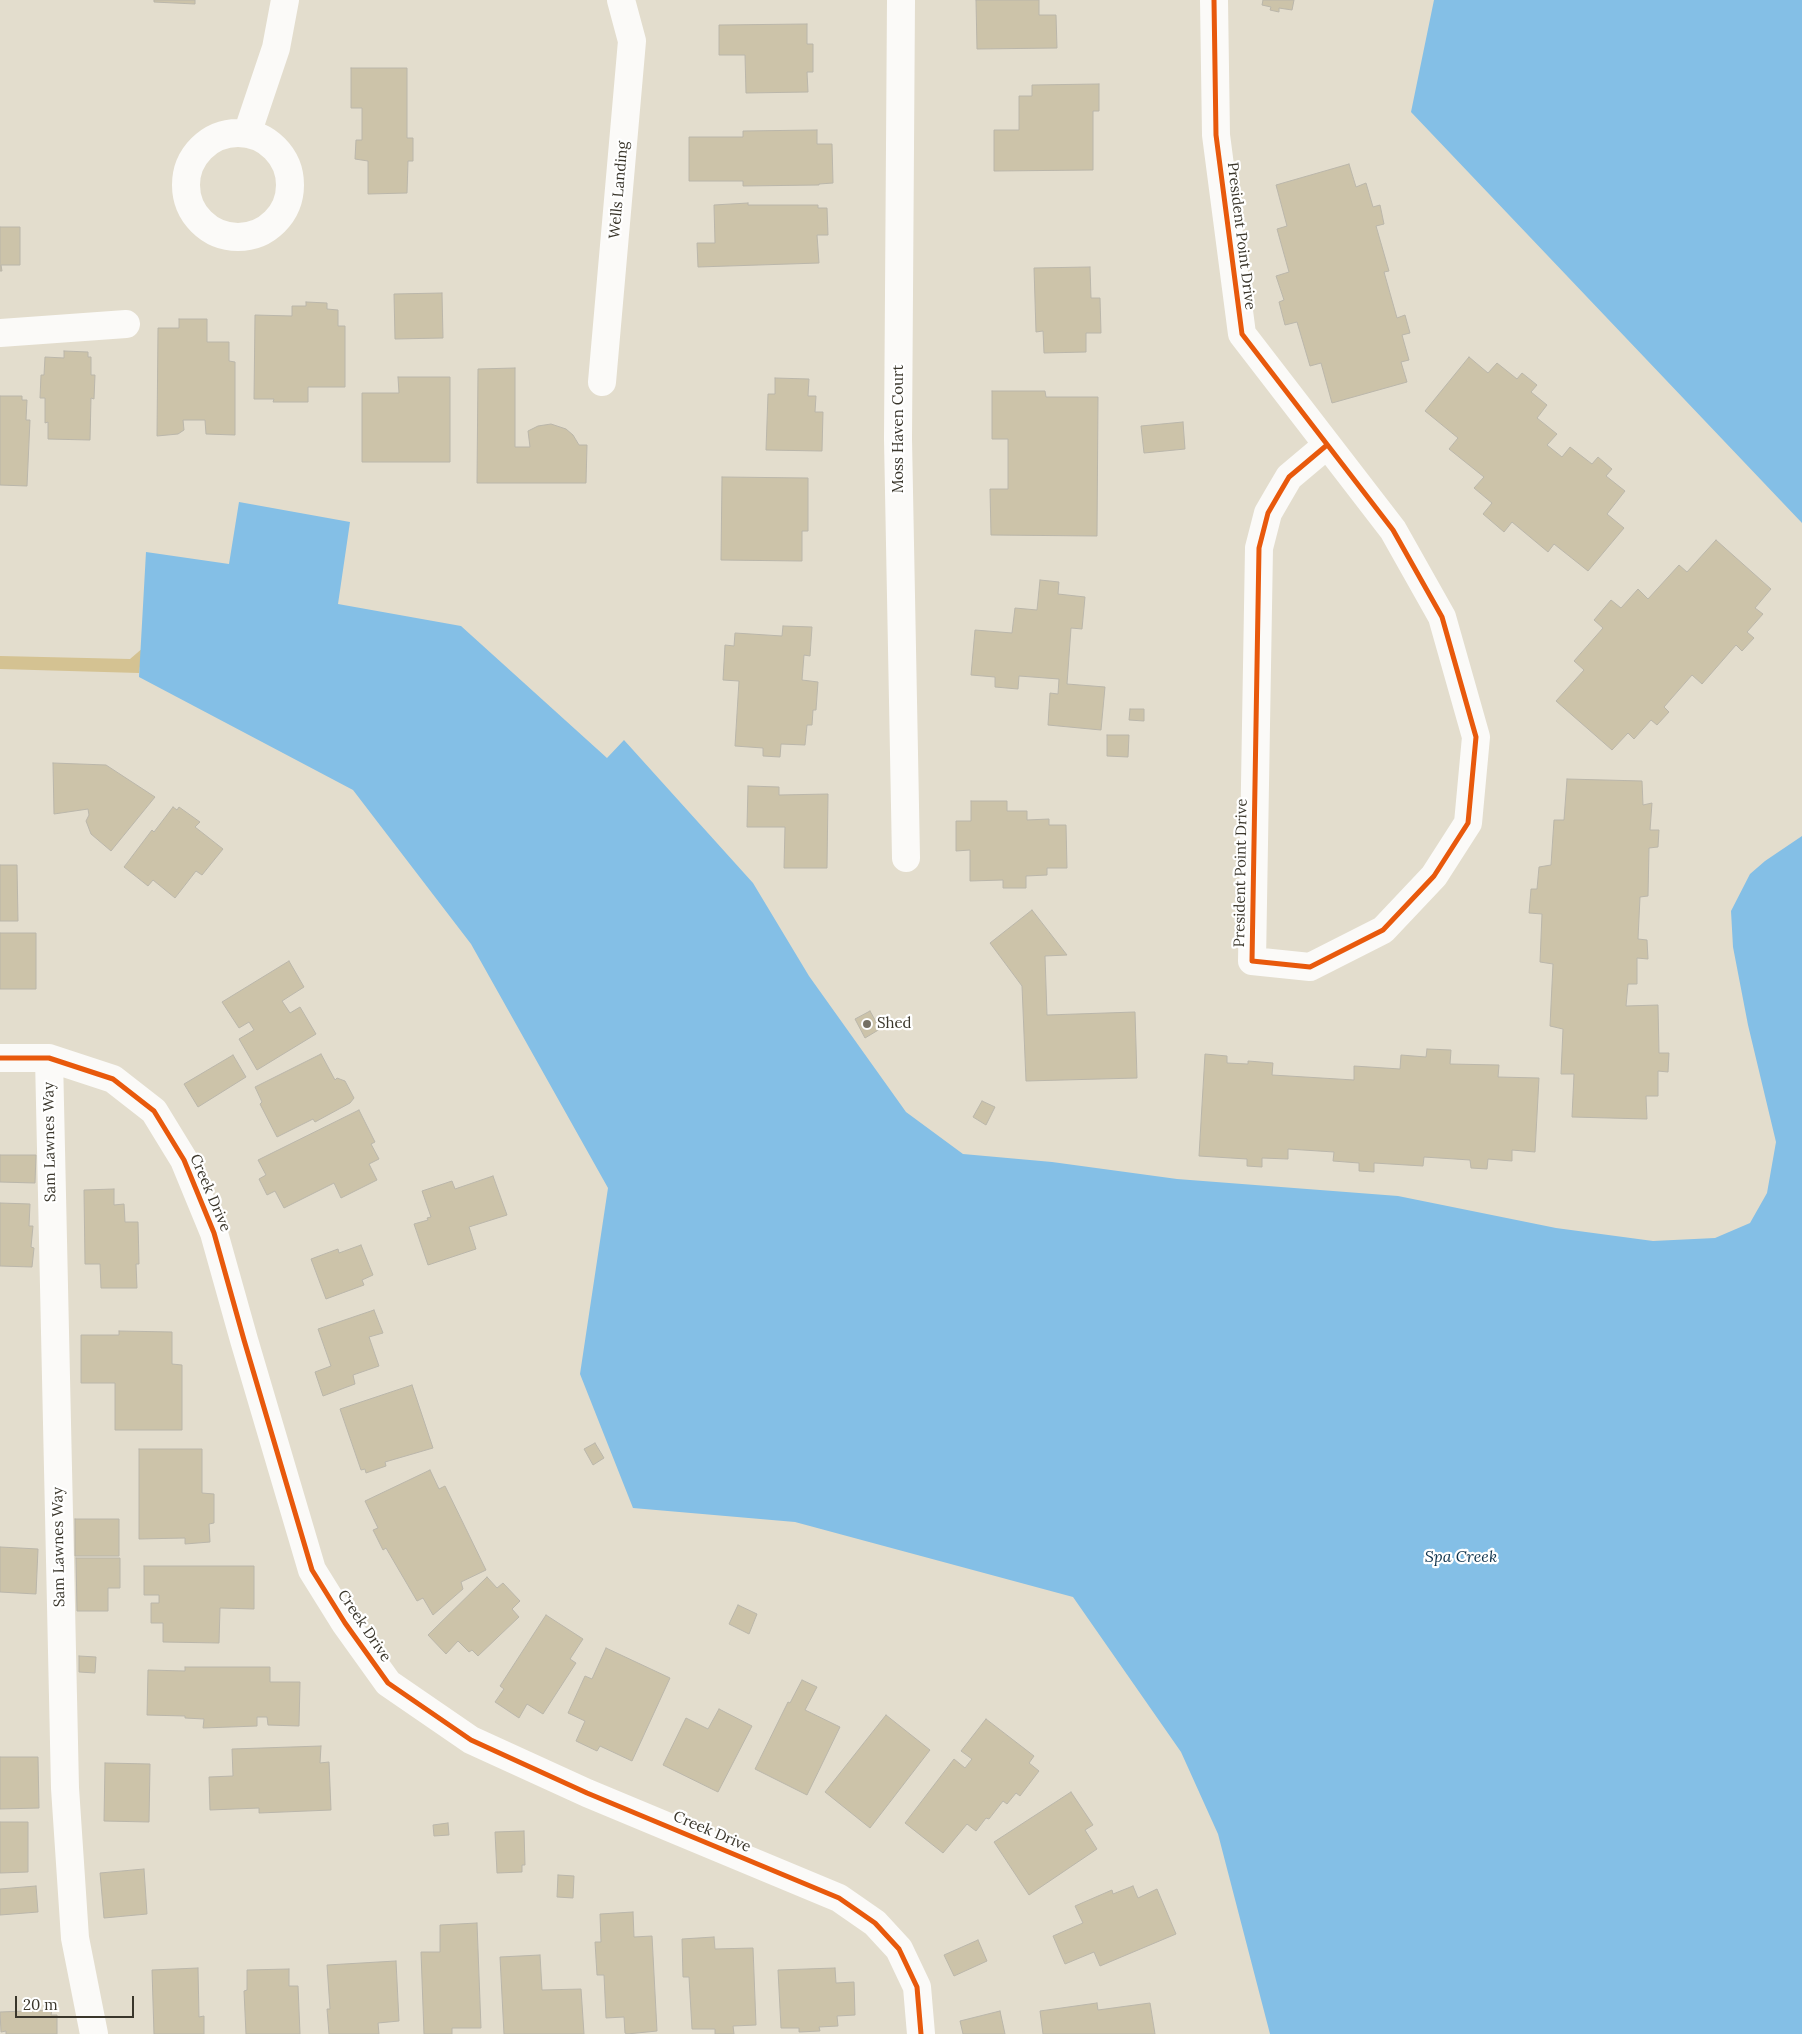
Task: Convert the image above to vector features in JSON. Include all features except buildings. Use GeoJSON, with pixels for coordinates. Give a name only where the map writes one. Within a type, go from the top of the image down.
{"type":"FeatureCollection","features":[{"type":"Feature","properties":{"kind":"street"},"geometry":{"type":"LineString","coordinates":[[247,134],[276,48],[285,0]]}},
{"type":"Feature","properties":{"kind":"street","name":"Wells Landing"},"geometry":{"type":"LineString","coordinates":[[602,382],[632,41],[621,0]]}},
{"type":"Feature","properties":{"kind":"street","name":"Moss Haven Court"},"geometry":{"type":"LineString","coordinates":[[902,0],[898,439],[906,858]]}},
{"type":"Feature","properties":{"kind":"street","name":"President Point Drive"},"geometry":{"type":"LineString","coordinates":[[1214,0],[1216,134],[1242,334],[1393,530],[1442,617],[1476,737],[1468,823],[1434,876],[1383,930],[1310,967],[1252,961],[1259,548],[1268,513],[1284,485],[1290,477],[1327,445]]}},
{"type":"Feature","properties":{"kind":"street"},"geometry":{"type":"LineString","coordinates":[[0,333],[126,324]]}},
{"type":"Feature","properties":{"kind":"street","name":"Creek Drive"},"geometry":{"type":"LineString","coordinates":[[0,1058],[49,1058],[113,1079],[154,1111],[184,1160],[214,1233],[312,1570],[345,1623],[388,1683],[471,1740],[587,1793],[839,1898],[875,1923],[899,1949],[917,1988],[921,2034]]}},
{"type":"Feature","properties":{"kind":"street","name":"Sam Lawnes Way"},"geometry":{"type":"LineString","coordinates":[[49,1058],[65,1788],[75,1938],[94,2034]]}},
{"type":"Feature","properties":{"kind":"shaded area"},"geometry":{"type":"Polygon","coordinates":[[[151,641],[141,659],[139,673],[0,669],[0,656],[130,659],[151,641]]]}},
{"type":"Feature","properties":{"kind":"water"},"geometry":{"type":"Polygon","coordinates":[[[1434,0],[1802,0],[1802,523],[1411,112],[1434,0]]]}},
{"type":"Feature","properties":{"kind":"water","name":"Spa Creek"},"geometry":{"type":"Polygon","coordinates":[[[239,502],[350,522],[338,604],[461,626],[607,758],[624,740],[753,883],[809,976],[906,1112],[963,1154],[1052,1162],[1177,1179],[1398,1196],[1556,1228],[1653,1241],[1715,1238],[1750,1223],[1767,1193],[1776,1142],[1748,1025],[1733,947],[1731,911],[1750,874],[1765,861],[1802,836],[1802,2034],[1270,2034],[1218,1834],[1181,1752],[1073,1597],[795,1522],[633,1508],[580,1374],[608,1188],[471,944],[353,790],[139,677],[146,552],[229,564],[239,502]]]}},
{"type":"Feature","properties":{"kind":"cycle path"},"geometry":{"type":"LineString","coordinates":[[1214,0],[1216,135],[1242,334],[1393,530],[1442,617],[1476,737],[1468,823],[1434,876],[1383,930],[1310,967],[1252,961],[1259,548],[1268,513],[1289,477],[1327,445]]}},
{"type":"Feature","properties":{"kind":"cycle path"},"geometry":{"type":"LineString","coordinates":[[0,1058],[49,1058],[113,1079],[154,1111],[184,1160],[214,1233],[312,1570],[345,1623],[388,1683],[471,1740],[587,1793],[839,1898],[875,1923],[899,1949],[917,1987],[921,2034]]}},
{"type":"Feature","properties":{"kind":"place","name":"Shed"},"geometry":{"type":"Point","coordinates":[867,1024]}}]}
